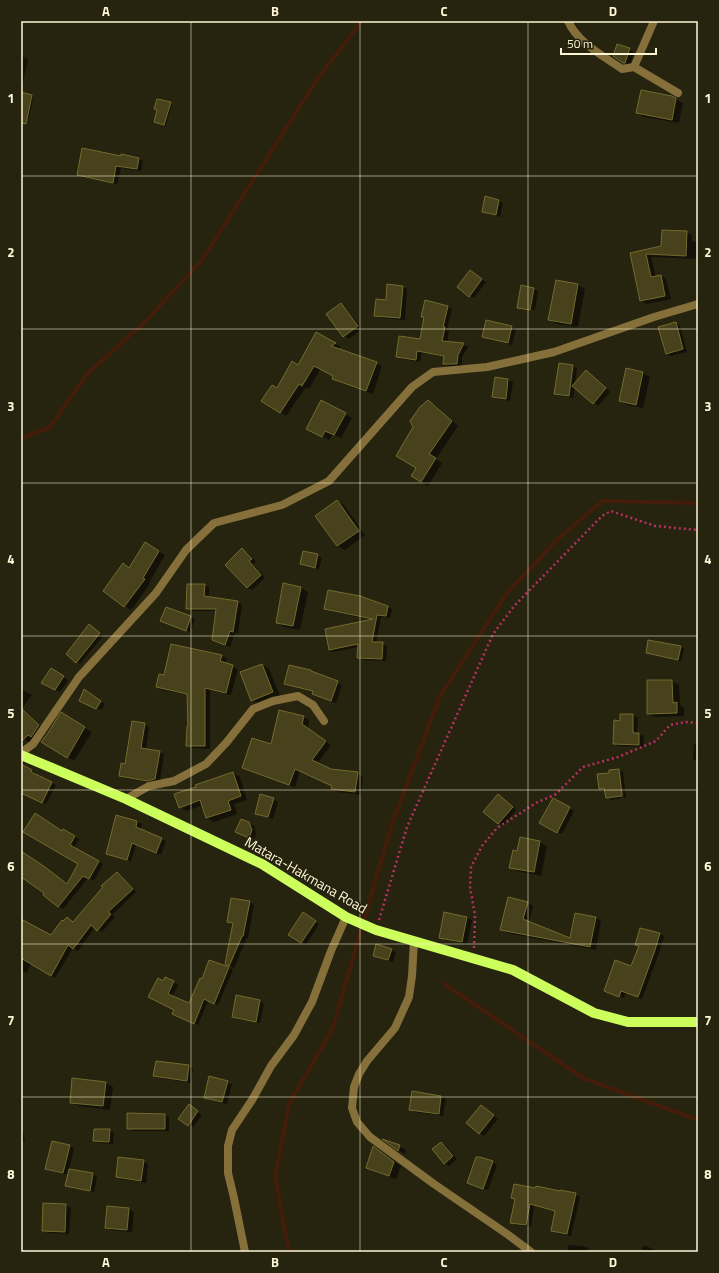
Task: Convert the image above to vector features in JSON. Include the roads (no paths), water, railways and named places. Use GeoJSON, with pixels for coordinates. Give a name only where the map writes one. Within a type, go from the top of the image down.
{"type":"FeatureCollection","features":[{"type":"Feature","properties":{"kind":"main road","name":"Matara-Hakmana Road"},"geometry":{"type":"LineString","coordinates":[[21,754],[126,799],[262,864],[346,917],[371,928],[512,970],[600,1014],[628,1022],[698,1022]]}},
{"type":"Feature","properties":{"kind":"street"},"geometry":{"type":"LineString","coordinates":[[568,21],[571,29],[578,38],[622,69],[634,67],[678,92]]}},
{"type":"Feature","properties":{"kind":"street"},"geometry":{"type":"LineString","coordinates":[[634,67],[654,21]]}},
{"type":"Feature","properties":{"kind":"street"},"geometry":{"type":"LineString","coordinates":[[21,754],[33,744],[79,677],[156,593],[186,550],[214,523],[282,505],[329,480],[412,388],[433,372],[487,367],[554,352],[654,317],[698,304]]}},
{"type":"Feature","properties":{"kind":"street"},"geometry":{"type":"LineString","coordinates":[[126,799],[149,786],[174,781],[206,764],[226,743],[253,709],[273,701],[298,696],[313,705],[324,721]]}},
{"type":"Feature","properties":{"kind":"street"},"geometry":{"type":"LineString","coordinates":[[245,1252],[228,1173],[228,1146],[232,1130],[252,1100],[271,1066],[294,1035],[312,1002],[331,951],[346,917]]}},
{"type":"Feature","properties":{"kind":"street"},"geometry":{"type":"LineString","coordinates":[[414,941],[409,997],[395,1028],[367,1061],[359,1074],[354,1087],[352,1108],[357,1122],[370,1136],[434,1184],[531,1252]]}},
{"type":"Feature","properties":{"kind":"waterway"},"geometry":{"type":"LineString","coordinates":[[21,438],[49,428],[88,373],[145,322],[202,260],[318,78],[362,21]]}},
{"type":"Feature","properties":{"kind":"waterway"},"geometry":{"type":"LineString","coordinates":[[289,1252],[275,1176],[289,1104],[332,1030],[392,824],[440,696],[507,593],[558,539],[602,501],[698,503]]}},
{"type":"Feature","properties":{"kind":"waterway"},"geometry":{"type":"LineString","coordinates":[[444,984],[585,1079],[698,1120]]}}]}
